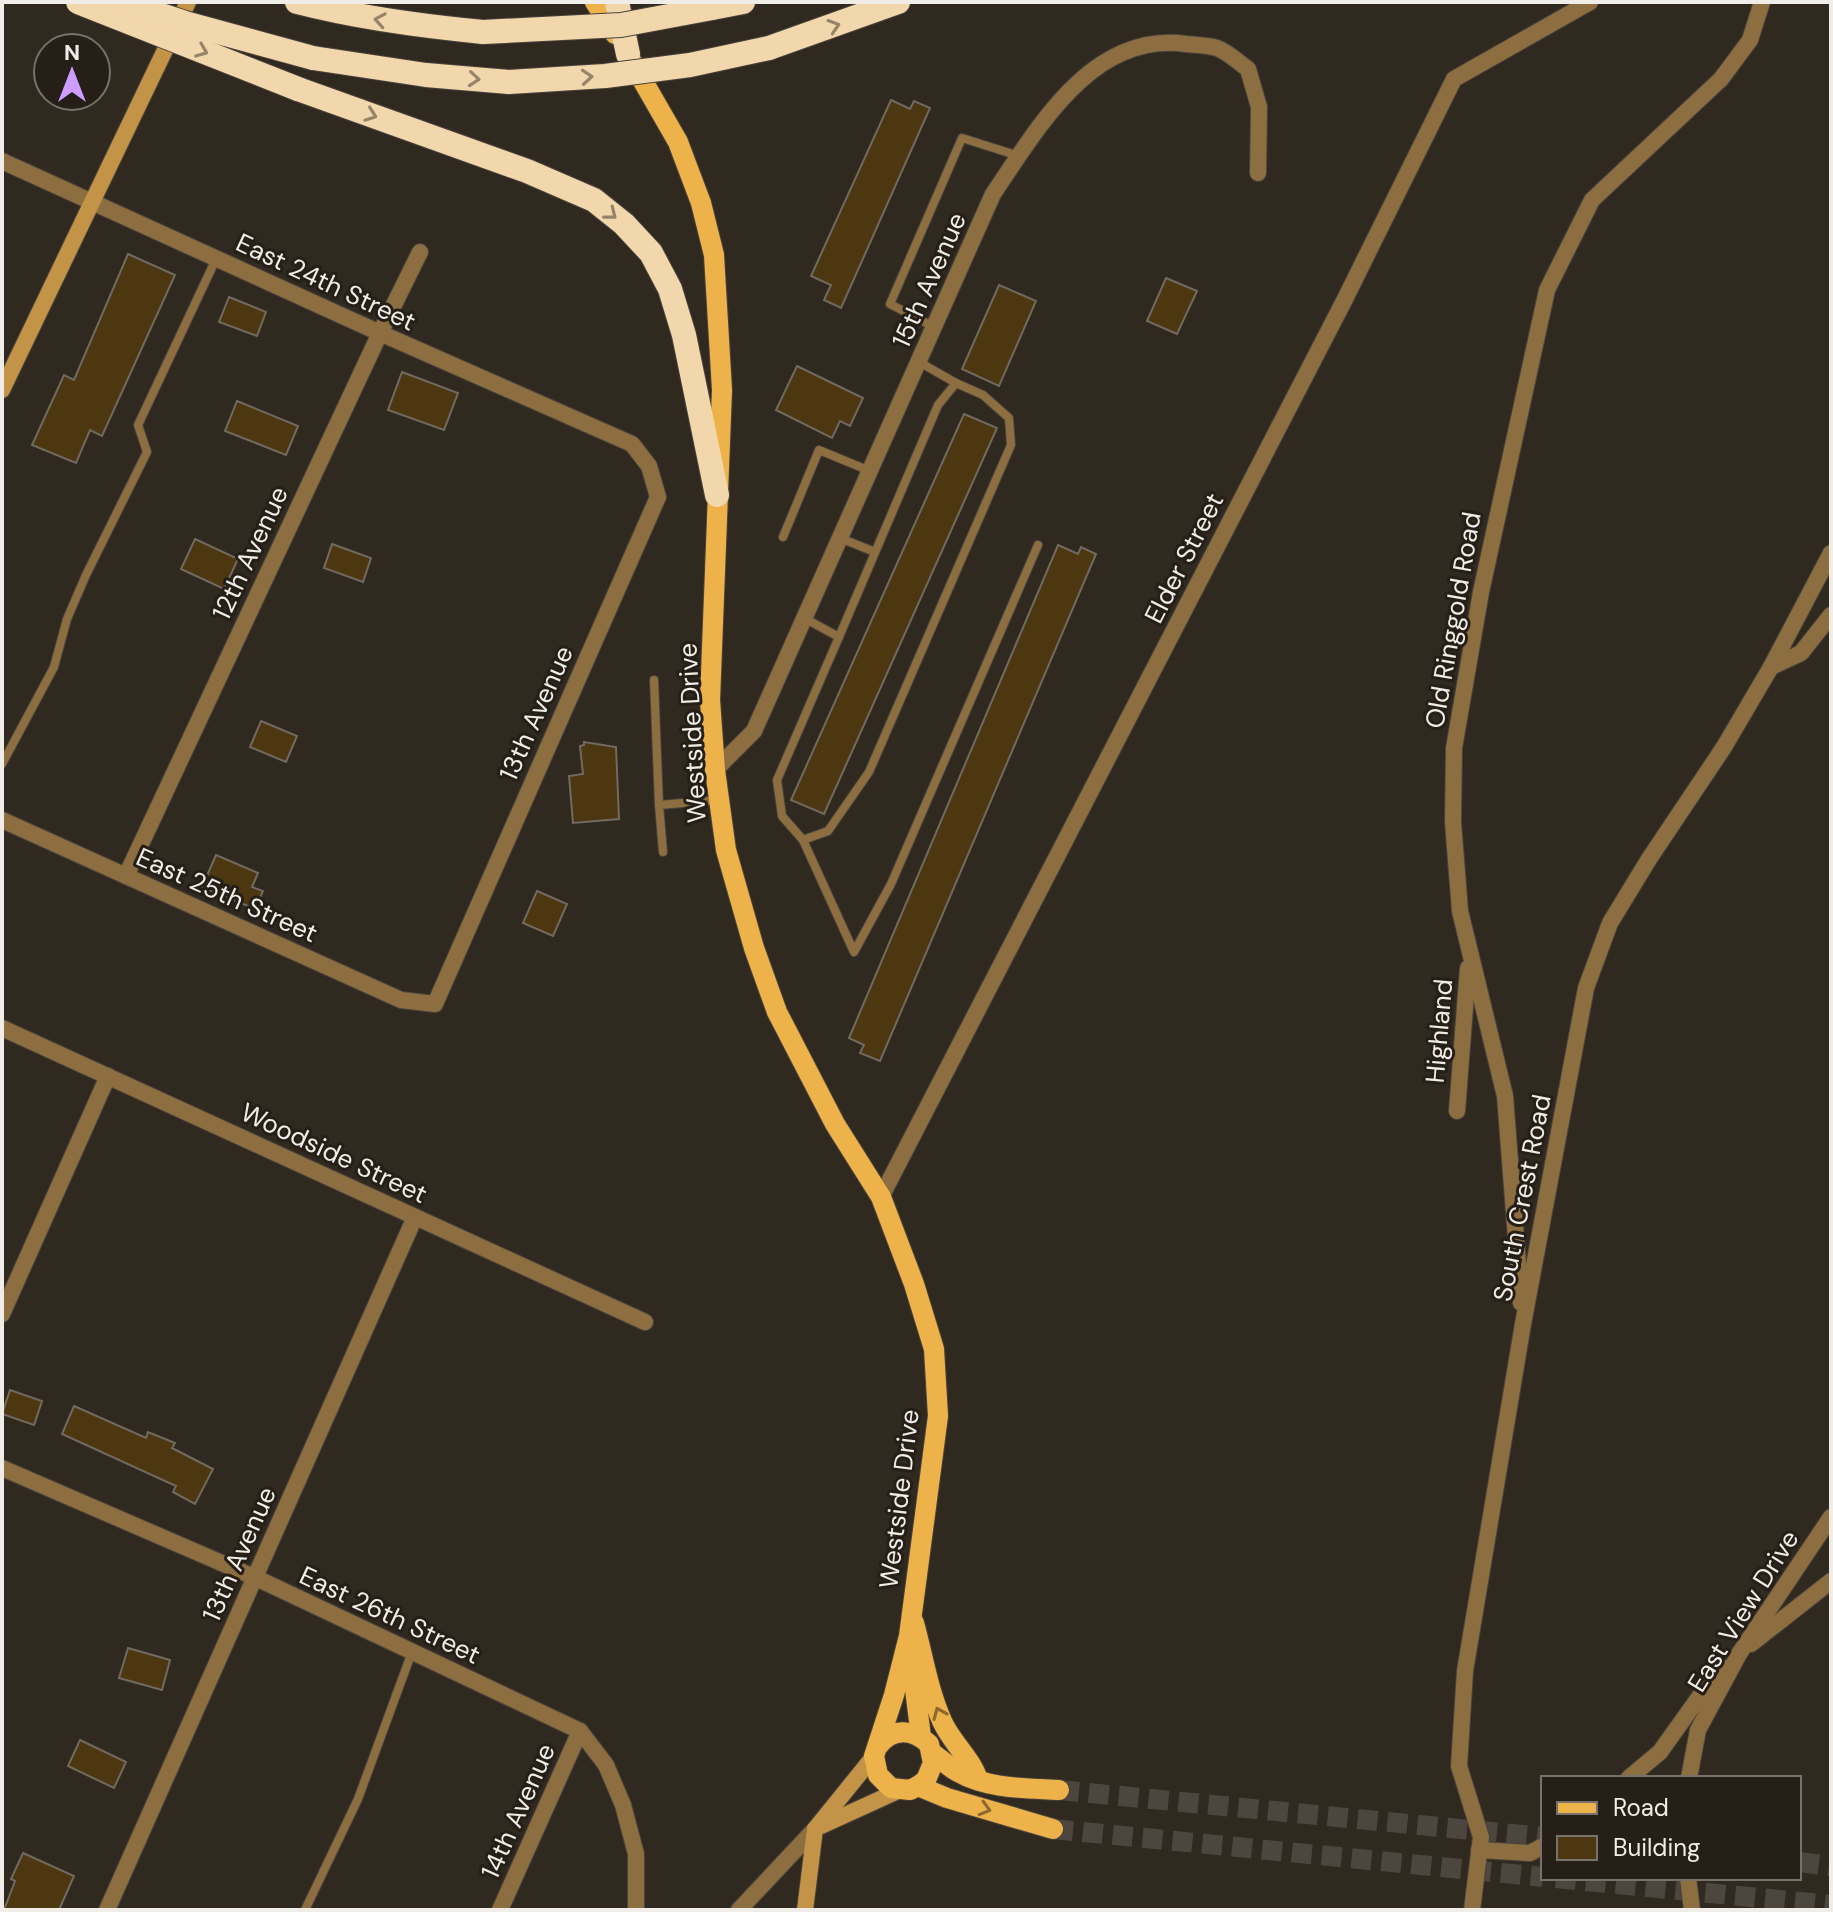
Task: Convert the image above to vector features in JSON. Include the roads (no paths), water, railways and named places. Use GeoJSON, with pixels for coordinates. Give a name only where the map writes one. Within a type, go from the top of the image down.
{"type":"FeatureCollection","features":[{"type":"Feature","properties":{"kind":"highway"},"geometry":{"type":"LineString","coordinates":[[78,2],[298,89],[527,171],[594,200],[624,224],[651,253],[670,289],[684,335],[717,495]]}},
{"type":"Feature","properties":{"kind":"highway"},"geometry":{"type":"LineString","coordinates":[[122,2],[185,23],[313,58],[426,75],[509,82],[605,76],[769,48],[898,2]]}},
{"type":"Feature","properties":{"kind":"highway"},"geometry":{"type":"LineString","coordinates":[[297,2],[411,26],[483,32],[621,25],[741,2]]}},
{"type":"Feature","properties":{"kind":"highway"},"geometry":{"type":"LineString","coordinates":[[617,2],[628,54]]}},
{"type":"Feature","properties":{"kind":"main road","name":"Westside Drive"},"geometry":{"type":"LineString","coordinates":[[595,2],[678,142],[701,203],[714,255],[722,390],[710,700],[715,770],[726,850],[739,900],[777,1012],[835,1124],[881,1197],[914,1284],[934,1349],[938,1416],[910,1626],[876,1751]]}},
{"type":"Feature","properties":{"kind":"main road","name":"Westside Drive"},"geometry":{"type":"LineString","coordinates":[[910,1626],[927,1745]]}},
{"type":"Feature","properties":{"kind":"main road"},"geometry":{"type":"LineString","coordinates":[[910,1626],[943,1723],[974,1768],[978,1780]]}},
{"type":"Feature","properties":{"kind":"main road"},"geometry":{"type":"LineString","coordinates":[[1053,1829],[909,1788],[891,1788],[878,1775],[876,1751],[884,1739],[902,1731],[927,1745],[958,1772],[978,1780],[1006,1787],[1059,1790]]}},
{"type":"Feature","properties":{"kind":"main road"},"geometry":{"type":"LineString","coordinates":[[909,1788],[931,1772],[927,1745]]}},
{"type":"Feature","properties":{"kind":"street"},"geometry":{"type":"LineString","coordinates":[[2,390],[188,2]]}},
{"type":"Feature","properties":{"kind":"street","name":"Elder Street"},"geometry":{"type":"LineString","coordinates":[[881,1197],[1345,299],[1454,79],[1590,2]]}},
{"type":"Feature","properties":{"kind":"street","name":"Old Ringgold Road"},"geometry":{"type":"LineString","coordinates":[[1523,1324],[1505,1096],[1460,911],[1453,822],[1454,748],[1481,592],[1547,290],[1592,200],[1721,79],[1750,40],[1762,2]]}},
{"type":"Feature","properties":{"kind":"street","name":"15th Avenue"},"geometry":{"type":"LineString","coordinates":[[715,770],[754,731],[993,194],[1076,82],[1122,52],[1166,41],[1216,48],[1248,69],[1259,107],[1258,173]]}},
{"type":"Feature","properties":{"kind":"street","name":"East 24th Street"},"geometry":{"type":"LineString","coordinates":[[2,161],[632,444]]}},
{"type":"Feature","properties":{"kind":"street","name":"12th Avenue"},"geometry":{"type":"LineString","coordinates":[[126,876],[420,252]]}},
{"type":"Feature","properties":{"kind":"street","name":"13th Avenue"},"geometry":{"type":"LineString","coordinates":[[435,1004],[658,497],[649,466],[632,444]]}},
{"type":"Feature","properties":{"kind":"street","name":"South Crest Road"},"geometry":{"type":"LineString","coordinates":[[1472,1910],[1481,1837],[1459,1766],[1465,1671],[1523,1324],[1590,975],[1610,923],[1724,747],[1771,667],[1831,553]]}},
{"type":"Feature","properties":{"kind":"street"},"geometry":{"type":"LineString","coordinates":[[1771,667],[1801,653],[1831,615]]}},
{"type":"Feature","properties":{"kind":"street","name":"East 25th Street"},"geometry":{"type":"LineString","coordinates":[[2,820],[401,1000],[435,1004]]}},
{"type":"Feature","properties":{"kind":"street","name":"Highland"},"geometry":{"type":"LineString","coordinates":[[1457,1111],[1469,955]]}},
{"type":"Feature","properties":{"kind":"street","name":"Woodside Street"},"geometry":{"type":"LineString","coordinates":[[2,1028],[645,1322]]}},
{"type":"Feature","properties":{"kind":"street"},"geometry":{"type":"LineString","coordinates":[[2,1314],[108,1076]]}},
{"type":"Feature","properties":{"kind":"street","name":"13th Avenue"},"geometry":{"type":"LineString","coordinates":[[107,1910],[415,1217]]}},
{"type":"Feature","properties":{"kind":"street","name":"East 26th Street"},"geometry":{"type":"LineString","coordinates":[[2,1468],[254,1577],[580,1731],[606,1765],[623,1805],[636,1854],[636,1910]]}},
{"type":"Feature","properties":{"kind":"street","name":"East View Drive"},"geometry":{"type":"LineString","coordinates":[[1689,1776],[1698,1730],[1739,1654],[1831,1517]]}},
{"type":"Feature","properties":{"kind":"street"},"geometry":{"type":"LineString","coordinates":[[1631,1776],[1660,1752],[1705,1689],[1739,1654],[1831,1581]]}},
{"type":"Feature","properties":{"kind":"street","name":"14th Avenue"},"geometry":{"type":"LineString","coordinates":[[500,1910],[580,1731]]}},
{"type":"Feature","properties":{"kind":"street"},"geometry":{"type":"LineString","coordinates":[[739,1910],[815,1829],[876,1751]]}},
{"type":"Feature","properties":{"kind":"street"},"geometry":{"type":"LineString","coordinates":[[815,1829],[909,1788]]}},
{"type":"Feature","properties":{"kind":"street"},"geometry":{"type":"LineString","coordinates":[[805,1910],[815,1829]]}},
{"type":"Feature","properties":{"kind":"street"},"geometry":{"type":"LineString","coordinates":[[1479,1850],[1530,1853],[1541,1847]]}},
{"type":"Feature","properties":{"kind":"street"},"geometry":{"type":"LineString","coordinates":[[1688,1880],[1692,1910]]}},
{"type":"Feature","properties":{"kind":"lane"},"geometry":{"type":"LineString","coordinates":[[934,328],[890,304],[962,138],[1019,156]]}},
{"type":"Feature","properties":{"kind":"lane"},"geometry":{"type":"LineString","coordinates":[[2,764],[54,667],[67,619],[86,575],[147,452],[138,425],[216,258]]}},
{"type":"Feature","properties":{"kind":"lane"},"geometry":{"type":"LineString","coordinates":[[803,840],[828,831],[869,772],[1011,445],[1009,418],[983,395],[919,362]]}},
{"type":"Feature","properties":{"kind":"lane"},"geometry":{"type":"LineString","coordinates":[[956,383],[938,405],[777,780],[782,816],[803,840],[854,952],[891,884],[1038,545]]}},
{"type":"Feature","properties":{"kind":"lane"},"geometry":{"type":"LineString","coordinates":[[783,537],[819,450],[870,471]]}},
{"type":"Feature","properties":{"kind":"lane"},"geometry":{"type":"LineString","coordinates":[[840,538],[875,552]]}},
{"type":"Feature","properties":{"kind":"lane"},"geometry":{"type":"LineString","coordinates":[[804,618],[839,637]]}},
{"type":"Feature","properties":{"kind":"lane"},"geometry":{"type":"LineString","coordinates":[[654,680],[663,852]]}},
{"type":"Feature","properties":{"kind":"lane"},"geometry":{"type":"LineString","coordinates":[[659,805],[719,800]]}},
{"type":"Feature","properties":{"kind":"lane"},"geometry":{"type":"LineString","coordinates":[[305,1910],[358,1799],[412,1652]]}},
{"type":"Feature","properties":{"kind":"tunnel"},"geometry":{"type":"LineString","coordinates":[[1059,1790],[1541,1837]]}},
{"type":"Feature","properties":{"kind":"tunnel"},"geometry":{"type":"LineString","coordinates":[[1053,1829],[1541,1877]]}},
{"type":"Feature","properties":{"kind":"tunnel"},"geometry":{"type":"LineString","coordinates":[[1801,1862],[1831,1866]]}},
{"type":"Feature","properties":{"kind":"tunnel"},"geometry":{"type":"LineString","coordinates":[[1576,1880],[1831,1905]]}}]}
